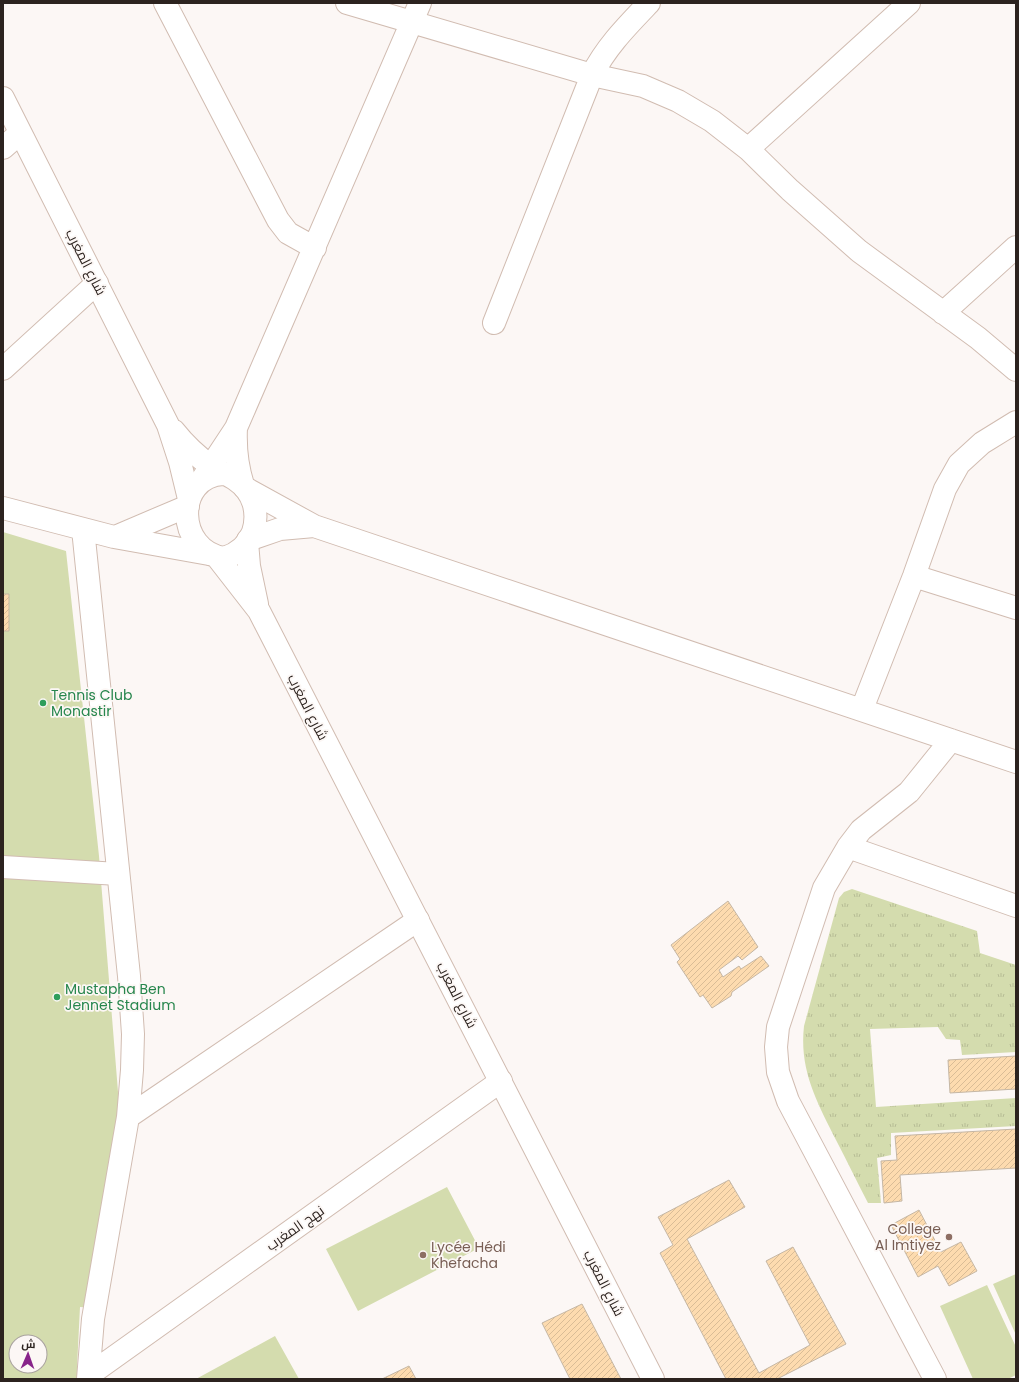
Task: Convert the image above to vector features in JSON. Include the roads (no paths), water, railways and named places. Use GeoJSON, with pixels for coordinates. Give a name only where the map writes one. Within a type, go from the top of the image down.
{"type":"FeatureCollection","features":[{"type":"Feature","properties":{"kind":"street"},"geometry":{"type":"LineString","coordinates":[[165,3],[278,220],[288,233],[315,248]]}},
{"type":"Feature","properties":{"kind":"street"},"geometry":{"type":"LineString","coordinates":[[347,3],[592,76],[643,86],[678,100],[712,121],[748,149],[795,195],[859,251],[978,338],[1016,370]]}},
{"type":"Feature","properties":{"kind":"street"},"geometry":{"type":"LineString","coordinates":[[114,537],[191,497],[217,470],[315,248],[420,3]]}},
{"type":"Feature","properties":{"kind":"street"},"geometry":{"type":"LineString","coordinates":[[494,323],[592,76],[602,56],[615,38],[649,3]]}},
{"type":"Feature","properties":{"kind":"street"},"geometry":{"type":"LineString","coordinates":[[748,149],[909,3]]}},
{"type":"Feature","properties":{"kind":"street","name":"شارع المغرب"},"geometry":{"type":"LineString","coordinates":[[3,98],[168,425],[191,497],[187,520],[191,534],[199,545],[213,555],[259,611],[653,1379]]}},
{"type":"Feature","properties":{"kind":"street"},"geometry":{"type":"LineString","coordinates":[[3,148],[20,133]]}},
{"type":"Feature","properties":{"kind":"street"},"geometry":{"type":"LineString","coordinates":[[943,313],[1016,247]]}},
{"type":"Feature","properties":{"kind":"street"},"geometry":{"type":"LineString","coordinates":[[3,370],[96,283]]}},
{"type":"Feature","properties":{"kind":"street"},"geometry":{"type":"LineString","coordinates":[[862,709],[914,576],[944,489],[959,464],[982,443],[1016,422]]}},
{"type":"Feature","properties":{"kind":"street","name":"شارع المغرب"},"geometry":{"type":"LineString","coordinates":[[168,425],[195,454],[217,470],[230,476],[244,487],[251,497],[255,512],[254,527],[248,541],[232,556],[224,558],[213,555]]}},
{"type":"Feature","properties":{"kind":"street"},"geometry":{"type":"LineString","coordinates":[[236,428],[235,447],[237,466],[244,487],[314,526],[1016,762]]}},
{"type":"Feature","properties":{"kind":"street"},"geometry":{"type":"LineString","coordinates":[[3,508],[114,537],[213,555]]}},
{"type":"Feature","properties":{"kind":"street"},"geometry":{"type":"LineString","coordinates":[[248,541],[280,529],[314,526]]}},
{"type":"Feature","properties":{"kind":"street"},"geometry":{"type":"LineString","coordinates":[[84,529],[129,976],[133,1034],[128,1117],[93,1319],[88,1377]]}},
{"type":"Feature","properties":{"kind":"street","name":"شارع المغرب"},"geometry":{"type":"LineString","coordinates":[[248,541],[251,573],[259,611]]}},
{"type":"Feature","properties":{"kind":"street"},"geometry":{"type":"LineString","coordinates":[[914,576],[1016,608]]}},
{"type":"Feature","properties":{"kind":"street"},"geometry":{"type":"LineString","coordinates":[[935,1379],[788,1101],[778,1072],[776,1048],[778,1027],[824,888],[848,847],[861,830],[909,792],[951,740]]}},
{"type":"Feature","properties":{"kind":"street"},"geometry":{"type":"LineString","coordinates":[[848,847],[1016,906]]}},
{"type":"Feature","properties":{"kind":"street"},"geometry":{"type":"LineString","coordinates":[[3,867],[118,874]]}},
{"type":"Feature","properties":{"kind":"street"},"geometry":{"type":"LineString","coordinates":[[128,1117],[418,920]]}},
{"type":"Feature","properties":{"kind":"street","name":"نهج المغرب"},"geometry":{"type":"LineString","coordinates":[[88,1377],[501,1081]]}},
{"type":"Feature","properties":{"kind":"place","name":"Tennis Club Monastir"},"geometry":{"type":"Point","coordinates":[43,703]}},
{"type":"Feature","properties":{"kind":"place","name":"Mustapha Ben Jennet Stadium"},"geometry":{"type":"Point","coordinates":[57,997]}},
{"type":"Feature","properties":{"kind":"place","name":"College Al Imtiyez"},"geometry":{"type":"Point","coordinates":[949,1237]}},
{"type":"Feature","properties":{"kind":"place","name":"Lycée Hédi Khefacha"},"geometry":{"type":"Point","coordinates":[423,1255]}}]}
